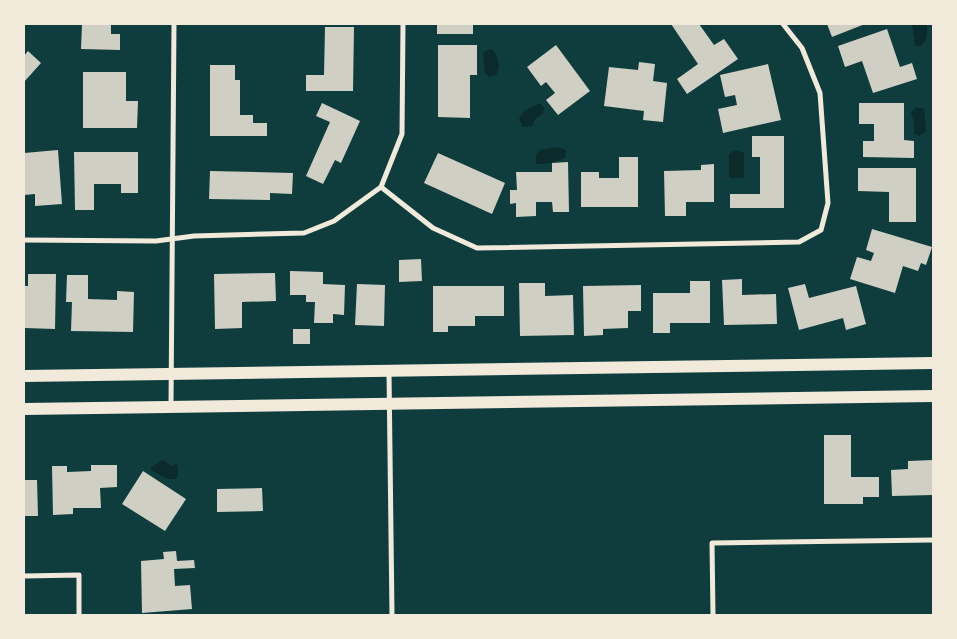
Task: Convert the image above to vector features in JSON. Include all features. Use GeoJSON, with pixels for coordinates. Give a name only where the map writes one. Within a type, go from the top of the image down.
{"type":"FeatureCollection","features":[{"type":"Feature","properties":{"kind":"main road"},"geometry":{"type":"LineString","coordinates":[[24,376],[933,363]]}},
{"type":"Feature","properties":{"kind":"main road"},"geometry":{"type":"LineString","coordinates":[[24,409],[933,396]]}},
{"type":"Feature","properties":{"kind":"street"},"geometry":{"type":"LineString","coordinates":[[172,408],[174,24]]}},
{"type":"Feature","properties":{"kind":"street"},"geometry":{"type":"LineString","coordinates":[[24,240],[172,239],[194,236],[304,233],[334,221],[380,187],[402,134],[403,24]]}},
{"type":"Feature","properties":{"kind":"street"},"geometry":{"type":"LineString","coordinates":[[380,187],[434,228],[477,248],[799,242],[821,230],[828,203],[820,93],[802,48],[782,24]]}},
{"type":"Feature","properties":{"kind":"street"},"geometry":{"type":"LineString","coordinates":[[389,372],[392,615]]}},
{"type":"Feature","properties":{"kind":"street"},"geometry":{"type":"LineString","coordinates":[[713,615],[712,543],[933,540]]}},
{"type":"Feature","properties":{"kind":"street"},"geometry":{"type":"LineString","coordinates":[[24,576],[79,575],[79,615]]}},
{"type":"Feature","properties":{"kind":"water"},"geometry":{"type":"Polygon","coordinates":[[[912,24],[927,24],[927,36],[922,46],[915,46],[912,24]]]}},
{"type":"Feature","properties":{"kind":"water"},"geometry":{"type":"Polygon","coordinates":[[[492,49],[498,58],[499,64],[496,75],[490,77],[485,74],[483,53],[492,49]]]}},
{"type":"Feature","properties":{"kind":"water"},"geometry":{"type":"Polygon","coordinates":[[[540,103],[544,108],[543,114],[536,118],[532,126],[523,127],[519,119],[524,111],[540,103]]]}},
{"type":"Feature","properties":{"kind":"water"},"geometry":{"type":"Polygon","coordinates":[[[916,107],[924,109],[926,131],[919,136],[914,134],[914,122],[911,113],[916,107]]]}},
{"type":"Feature","properties":{"kind":"water"},"geometry":{"type":"Polygon","coordinates":[[[557,147],[566,150],[565,158],[544,164],[536,164],[536,156],[540,150],[557,147]]]}},
{"type":"Feature","properties":{"kind":"water"},"geometry":{"type":"Polygon","coordinates":[[[735,150],[744,153],[744,178],[729,178],[729,154],[735,150]]]}},
{"type":"Feature","properties":{"kind":"water"},"geometry":{"type":"Polygon","coordinates":[[[163,460],[172,466],[176,464],[178,466],[178,476],[175,479],[168,479],[151,470],[151,467],[163,460]]]}},
{"type":"Feature","properties":{"kind":"building"},"geometry":{"type":"Polygon","coordinates":[[[82,24],[111,24],[111,34],[120,34],[120,50],[81,49],[82,24]]]}},
{"type":"Feature","properties":{"kind":"building"},"geometry":{"type":"Polygon","coordinates":[[[437,24],[473,24],[473,34],[437,34],[437,24]]]}},
{"type":"Feature","properties":{"kind":"building"},"geometry":{"type":"Polygon","coordinates":[[[671,24],[699,24],[714,45],[724,39],[738,59],[687,94],[677,79],[698,64],[671,24]]]}},
{"type":"Feature","properties":{"kind":"building"},"geometry":{"type":"Polygon","coordinates":[[[827,24],[865,24],[832,37],[827,24]]]}},
{"type":"Feature","properties":{"kind":"building"},"geometry":{"type":"Polygon","coordinates":[[[325,27],[354,27],[353,91],[306,91],[306,75],[324,75],[325,27]]]}},
{"type":"Feature","properties":{"kind":"building"},"geometry":{"type":"Polygon","coordinates":[[[887,29],[900,67],[912,63],[917,79],[873,93],[862,61],[845,67],[838,46],[887,29]]]}},
{"type":"Feature","properties":{"kind":"building"},"geometry":{"type":"Polygon","coordinates":[[[438,45],[477,45],[477,75],[470,75],[470,118],[438,117],[438,45]]]}},
{"type":"Feature","properties":{"kind":"building"},"geometry":{"type":"Polygon","coordinates":[[[556,45],[590,91],[558,115],[546,100],[555,93],[546,82],[541,86],[527,67],[556,45]]]}},
{"type":"Feature","properties":{"kind":"building"},"geometry":{"type":"Polygon","coordinates":[[[28,51],[41,63],[24,82],[24,56],[28,51]]]}},
{"type":"Feature","properties":{"kind":"building"},"geometry":{"type":"Polygon","coordinates":[[[639,62],[655,64],[653,81],[667,83],[663,122],[643,120],[644,111],[604,106],[609,67],[638,70],[639,62]]]}},
{"type":"Feature","properties":{"kind":"building"},"geometry":{"type":"Polygon","coordinates":[[[768,64],[781,120],[723,133],[718,109],[737,105],[735,95],[725,97],[720,75],[768,64]]]}},
{"type":"Feature","properties":{"kind":"building"},"geometry":{"type":"Polygon","coordinates":[[[210,65],[235,65],[235,80],[240,80],[240,115],[253,115],[253,123],[267,123],[267,136],[210,136],[210,65]]]}},
{"type":"Feature","properties":{"kind":"building"},"geometry":{"type":"Polygon","coordinates":[[[83,72],[126,72],[126,101],[138,101],[137,128],[83,128],[83,72]]]}},
{"type":"Feature","properties":{"kind":"building"},"geometry":{"type":"Polygon","coordinates":[[[322,103],[360,121],[341,163],[335,160],[323,184],[306,176],[330,122],[316,116],[322,103]]]}},
{"type":"Feature","properties":{"kind":"building"},"geometry":{"type":"Polygon","coordinates":[[[859,103],[904,103],[904,140],[914,141],[914,158],[863,157],[863,141],[874,141],[874,124],[859,124],[859,103]]]}},
{"type":"Feature","properties":{"kind":"building"},"geometry":{"type":"Polygon","coordinates":[[[752,136],[784,136],[784,208],[730,208],[730,194],[760,194],[760,157],[752,157],[752,136]]]}},
{"type":"Feature","properties":{"kind":"building"},"geometry":{"type":"Polygon","coordinates":[[[58,150],[62,204],[35,206],[35,194],[24,195],[24,153],[58,150]]]}},
{"type":"Feature","properties":{"kind":"building"},"geometry":{"type":"Polygon","coordinates":[[[74,152],[138,152],[138,193],[121,193],[121,184],[94,184],[94,210],[75,210],[74,152]]]}},
{"type":"Feature","properties":{"kind":"building"},"geometry":{"type":"Polygon","coordinates":[[[438,153],[505,183],[492,214],[424,183],[438,153]]]}},
{"type":"Feature","properties":{"kind":"building"},"geometry":{"type":"Polygon","coordinates":[[[619,157],[638,157],[638,207],[581,207],[581,172],[599,172],[599,178],[619,178],[619,157]]]}},
{"type":"Feature","properties":{"kind":"building"},"geometry":{"type":"Polygon","coordinates":[[[568,162],[569,212],[553,212],[552,202],[536,202],[536,216],[516,217],[516,203],[510,204],[510,190],[517,190],[516,172],[552,172],[552,163],[568,162]]]}},
{"type":"Feature","properties":{"kind":"building"},"geometry":{"type":"Polygon","coordinates":[[[714,164],[714,202],[686,202],[686,216],[665,216],[664,171],[701,170],[701,165],[714,164]]]}},
{"type":"Feature","properties":{"kind":"building"},"geometry":{"type":"Polygon","coordinates":[[[858,168],[916,168],[916,222],[889,222],[889,192],[858,191],[858,168]]]}},
{"type":"Feature","properties":{"kind":"building"},"geometry":{"type":"Polygon","coordinates":[[[210,171],[293,173],[292,194],[270,193],[270,200],[209,199],[210,171]]]}},
{"type":"Feature","properties":{"kind":"building"},"geometry":{"type":"Polygon","coordinates":[[[872,229],[932,247],[926,265],[921,263],[918,271],[903,266],[895,293],[850,279],[857,257],[871,261],[874,253],[866,250],[872,229]]]}},
{"type":"Feature","properties":{"kind":"building"},"geometry":{"type":"Polygon","coordinates":[[[421,259],[422,281],[399,282],[399,260],[421,259]]]}},
{"type":"Feature","properties":{"kind":"building"},"geometry":{"type":"Polygon","coordinates":[[[290,271],[323,272],[323,284],[345,285],[344,315],[333,314],[333,323],[314,323],[315,302],[306,302],[306,295],[290,295],[290,271]]]}},
{"type":"Feature","properties":{"kind":"building"},"geometry":{"type":"Polygon","coordinates":[[[275,273],[276,301],[242,302],[242,328],[215,329],[214,274],[275,273]]]}},
{"type":"Feature","properties":{"kind":"building"},"geometry":{"type":"Polygon","coordinates":[[[28,274],[56,274],[55,329],[24,328],[24,286],[28,286],[28,274]]]}},
{"type":"Feature","properties":{"kind":"building"},"geometry":{"type":"Polygon","coordinates":[[[67,275],[88,275],[88,299],[117,300],[117,291],[134,292],[133,332],[71,331],[72,302],[66,302],[67,275]]]}},
{"type":"Feature","properties":{"kind":"building"},"geometry":{"type":"Polygon","coordinates":[[[742,279],[742,295],[776,294],[777,324],[724,325],[722,280],[742,279]]]}},
{"type":"Feature","properties":{"kind":"building"},"geometry":{"type":"Polygon","coordinates":[[[690,281],[710,281],[710,323],[670,323],[670,333],[653,333],[653,293],[690,293],[690,281]]]}},
{"type":"Feature","properties":{"kind":"building"},"geometry":{"type":"Polygon","coordinates":[[[519,283],[545,283],[545,296],[573,295],[574,335],[520,336],[519,283]]]}},
{"type":"Feature","properties":{"kind":"building"},"geometry":{"type":"Polygon","coordinates":[[[357,284],[385,285],[384,326],[355,325],[357,284]]]}},
{"type":"Feature","properties":{"kind":"building"},"geometry":{"type":"Polygon","coordinates":[[[805,284],[809,298],[856,286],[866,324],[846,330],[843,318],[799,330],[788,288],[805,284]]]}},
{"type":"Feature","properties":{"kind":"building"},"geometry":{"type":"Polygon","coordinates":[[[641,285],[641,311],[628,311],[628,328],[603,329],[603,335],[584,336],[583,286],[641,285]]]}},
{"type":"Feature","properties":{"kind":"building"},"geometry":{"type":"Polygon","coordinates":[[[433,286],[504,286],[504,316],[475,316],[475,326],[448,326],[448,332],[433,332],[433,286]]]}},
{"type":"Feature","properties":{"kind":"building"},"geometry":{"type":"Polygon","coordinates":[[[293,329],[310,329],[310,344],[293,344],[293,329]]]}},
{"type":"Feature","properties":{"kind":"building"},"geometry":{"type":"Polygon","coordinates":[[[824,435],[851,435],[851,477],[879,477],[879,497],[863,497],[863,504],[824,504],[824,435]]]}},
{"type":"Feature","properties":{"kind":"building"},"geometry":{"type":"Polygon","coordinates":[[[933,460],[933,495],[892,496],[891,470],[908,469],[908,461],[933,460]]]}},
{"type":"Feature","properties":{"kind":"building"},"geometry":{"type":"Polygon","coordinates":[[[91,465],[117,465],[117,487],[100,488],[101,508],[73,508],[73,514],[53,515],[52,466],[67,466],[67,472],[91,471],[91,465]]]}},
{"type":"Feature","properties":{"kind":"building"},"geometry":{"type":"Polygon","coordinates":[[[143,471],[186,499],[165,531],[122,504],[143,471]]]}},
{"type":"Feature","properties":{"kind":"building"},"geometry":{"type":"Polygon","coordinates":[[[24,480],[37,480],[38,516],[24,516],[24,480]]]}},
{"type":"Feature","properties":{"kind":"building"},"geometry":{"type":"Polygon","coordinates":[[[262,488],[263,511],[217,512],[217,489],[262,488]]]}},
{"type":"Feature","properties":{"kind":"building"},"geometry":{"type":"Polygon","coordinates":[[[176,551],[177,561],[194,560],[195,568],[174,569],[175,586],[190,585],[192,609],[142,613],[141,561],[164,559],[163,552],[176,551]]]}}]}
